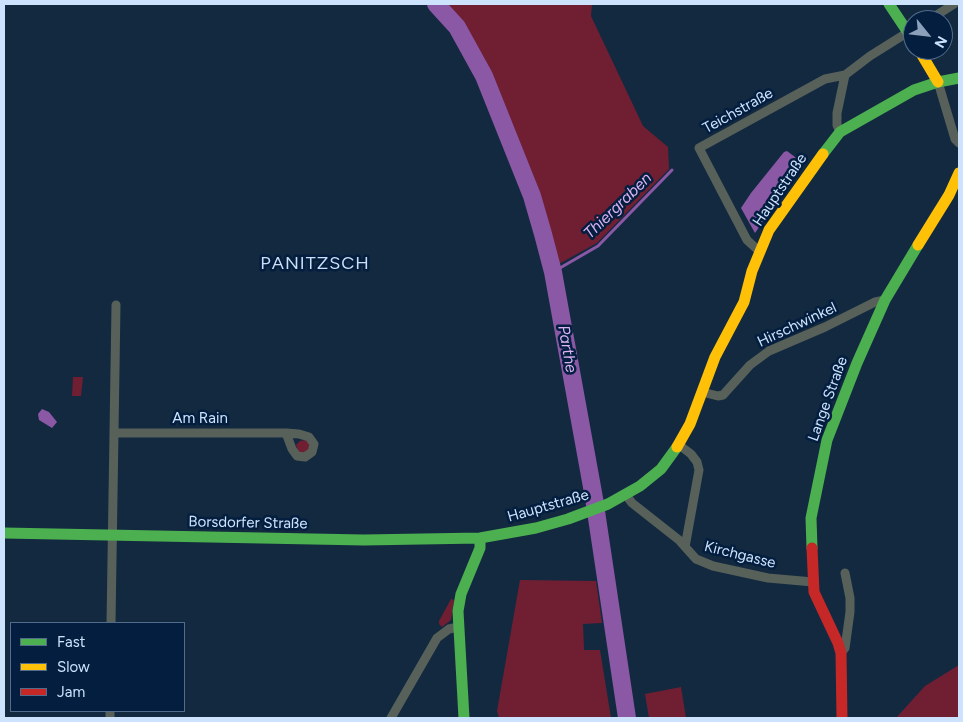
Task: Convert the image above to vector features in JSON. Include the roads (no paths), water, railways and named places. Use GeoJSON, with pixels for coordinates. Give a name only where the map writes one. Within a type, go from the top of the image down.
{"type":"FeatureCollection","features":[{"type":"Feature","properties":{"kind":"street"},"geometry":{"type":"LineString","coordinates":[[889,4],[903,23]]}},
{"type":"Feature","properties":{"kind":"street","name":"Teichstraße"},"geometry":{"type":"LineString","coordinates":[[759,251],[746,240],[699,148],[825,79],[845,75],[870,56],[903,38]]}},
{"type":"Feature","properties":{"kind":"street"},"geometry":{"type":"LineString","coordinates":[[925,60],[938,82],[955,139],[959,143]]}},
{"type":"Feature","properties":{"kind":"street"},"geometry":{"type":"LineString","coordinates":[[840,132],[836,125],[836,113],[845,75]]}},
{"type":"Feature","properties":{"kind":"street","name":"Hauptstraße"},"geometry":{"type":"LineString","coordinates":[[486,537],[536,528],[608,504],[640,486],[661,469],[690,424],[715,357],[744,302],[752,271],[769,230],[833,140],[840,132],[914,90],[938,82],[959,78]]}},
{"type":"Feature","properties":{"kind":"street","name":"Lange Straße"},"geometry":{"type":"LineString","coordinates":[[842,718],[841,653],[814,592],[813,582],[811,518],[823,458],[832,426],[885,300],[949,195],[959,173]]}},
{"type":"Feature","properties":{"kind":"street","name":"Hirschwinkel"},"geometry":{"type":"LineString","coordinates":[[702,392],[718,396],[723,395],[750,365],[769,351],[842,319],[874,302],[885,300]]}},
{"type":"Feature","properties":{"kind":"street"},"geometry":{"type":"LineString","coordinates":[[111,622],[116,305]]}},
{"type":"Feature","properties":{"kind":"street","name":"Am Rain"},"geometry":{"type":"LineString","coordinates":[[114,432],[286,433]]}},
{"type":"Feature","properties":{"kind":"street"},"geometry":{"type":"LineString","coordinates":[[678,445],[692,454],[699,470],[685,547]]}},
{"type":"Feature","properties":{"kind":"street","name":"Kirchgasse"},"geometry":{"type":"LineString","coordinates":[[626,495],[632,503],[679,540],[696,559],[713,566],[768,578],[813,582]]}},
{"type":"Feature","properties":{"kind":"street","name":"Borsdorfer Straße"},"geometry":{"type":"LineString","coordinates":[[4,533],[364,540],[486,537]]}},
{"type":"Feature","properties":{"kind":"street"},"geometry":{"type":"LineString","coordinates":[[464,718],[458,611],[466,578],[486,537]]}},
{"type":"Feature","properties":{"kind":"street","name":"Lange Straße"},"geometry":{"type":"LineString","coordinates":[[841,653],[846,641],[850,612],[850,598],[845,572]]}},
{"type":"Feature","properties":{"kind":"street"},"geometry":{"type":"LineString","coordinates":[[390,718],[437,638],[449,630],[458,627]]}},
{"type":"Feature","properties":{"kind":"waterway","name":"Parthe"},"geometry":{"type":"LineString","coordinates":[[436,4],[457,27],[484,76],[532,196],[543,234],[553,272],[594,498],[627,718]]}},
{"type":"Feature","properties":{"kind":"waterway","name":"Thiergraben"},"geometry":{"type":"LineString","coordinates":[[553,272],[598,246],[672,170]]}},
{"type":"Feature","properties":{"kind":"district","name":"PANITZSCH"},"geometry":{"type":"Point","coordinates":[315,264]}}]}
